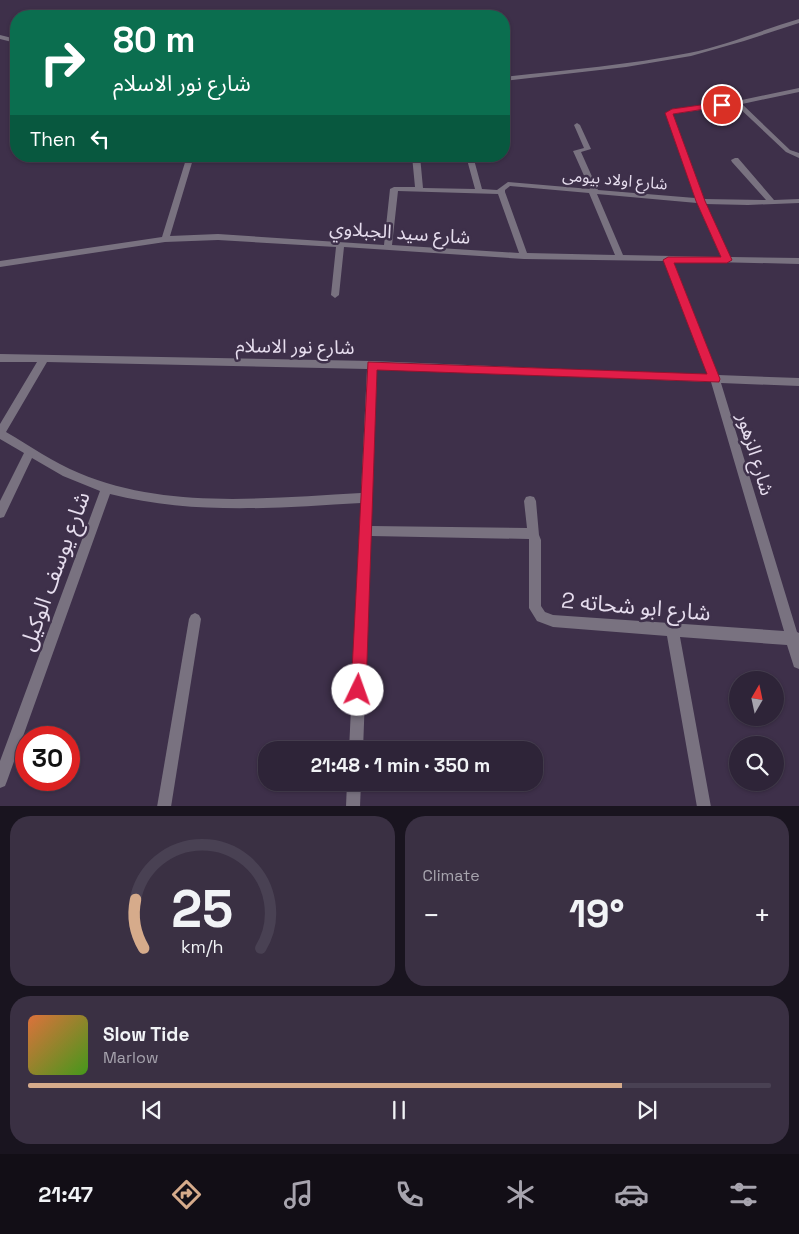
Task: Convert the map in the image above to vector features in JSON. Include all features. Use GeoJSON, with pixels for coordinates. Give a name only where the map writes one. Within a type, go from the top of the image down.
{"type":"FeatureCollection","features":[{"type":"Feature","properties":{"kind":"street"},"geometry":{"type":"LineString","coordinates":[[510,78],[626,65],[691,54],[742,40],[799,21]]}},
{"type":"Feature","properties":{"kind":"street"},"geometry":{"type":"LineString","coordinates":[[727,260],[700,201],[669,113],[672,111],[737,103],[799,90]]}},
{"type":"Feature","properties":{"kind":"street"},"geometry":{"type":"LineString","coordinates":[[737,103],[788,151],[799,156]]}},
{"type":"Feature","properties":{"kind":"street"},"geometry":{"type":"LineString","coordinates":[[577,125],[588,149],[577,150],[621,259]]}},
{"type":"Feature","properties":{"kind":"street"},"geometry":{"type":"LineString","coordinates":[[735,160],[772,202]]}},
{"type":"Feature","properties":{"kind":"street"},"geometry":{"type":"LineString","coordinates":[[166,239],[190,162]]}},
{"type":"Feature","properties":{"kind":"street"},"geometry":{"type":"LineString","coordinates":[[417,162],[419,189]]}},
{"type":"Feature","properties":{"kind":"street"},"geometry":{"type":"LineString","coordinates":[[472,162],[479,191]]}},
{"type":"Feature","properties":{"kind":"street","name":"شارع اولاد بيومى"},"geometry":{"type":"LineString","coordinates":[[501,192],[503,186],[513,183],[700,201],[799,201]]}},
{"type":"Feature","properties":{"kind":"street"},"geometry":{"type":"LineString","coordinates":[[388,248],[393,190],[501,192],[524,256]]}},
{"type":"Feature","properties":{"kind":"street","name":"شارع سيد الجبلاوي"},"geometry":{"type":"LineString","coordinates":[[0,264],[166,239],[218,237],[524,256],[799,261]]}},
{"type":"Feature","properties":{"kind":"street"},"geometry":{"type":"LineString","coordinates":[[335,295],[340,245]]}},
{"type":"Feature","properties":{"kind":"street","name":"شارع الزهور"},"geometry":{"type":"LineString","coordinates":[[668,260],[715,379],[796,639],[799,662]]}},
{"type":"Feature","properties":{"kind":"street","name":"شارع نور الاسلام"},"geometry":{"type":"LineString","coordinates":[[0,358],[372,365],[799,382]]}},
{"type":"Feature","properties":{"kind":"street"},"geometry":{"type":"LineString","coordinates":[[44,359],[0,434],[52,466],[78,478],[107,488],[152,498],[200,504],[367,498]]}},
{"type":"Feature","properties":{"kind":"street"},"geometry":{"type":"LineString","coordinates":[[356,741],[372,365]]}},
{"type":"Feature","properties":{"kind":"street"},"geometry":{"type":"LineString","coordinates":[[0,513],[30,451]]}},
{"type":"Feature","properties":{"kind":"street","name":"شارع يوسف الوكيل"},"geometry":{"type":"LineString","coordinates":[[0,781],[107,488]]}},
{"type":"Feature","properties":{"kind":"street"},"geometry":{"type":"LineString","coordinates":[[365,531],[528,533],[533,535],[530,501]]}},
{"type":"Feature","properties":{"kind":"street","name":"شارع ابو شحاته 2"},"geometry":{"type":"LineString","coordinates":[[533,535],[535,540],[535,608],[541,617],[553,621],[796,639]]}},
{"type":"Feature","properties":{"kind":"street"},"geometry":{"type":"LineString","coordinates":[[164,806],[195,619]]}},
{"type":"Feature","properties":{"kind":"street"},"geometry":{"type":"LineString","coordinates":[[672,629],[704,806]]}},
{"type":"Feature","properties":{"kind":"street"},"geometry":{"type":"LineString","coordinates":[[353,806],[354,791]]}},
{"type":"Feature","properties":{"kind":"route"},"geometry":{"type":"LineString","coordinates":[[358,690],[372,365],[715,379],[668,260],[727,260],[700,201],[669,113],[672,111],[722,105]]}}]}
